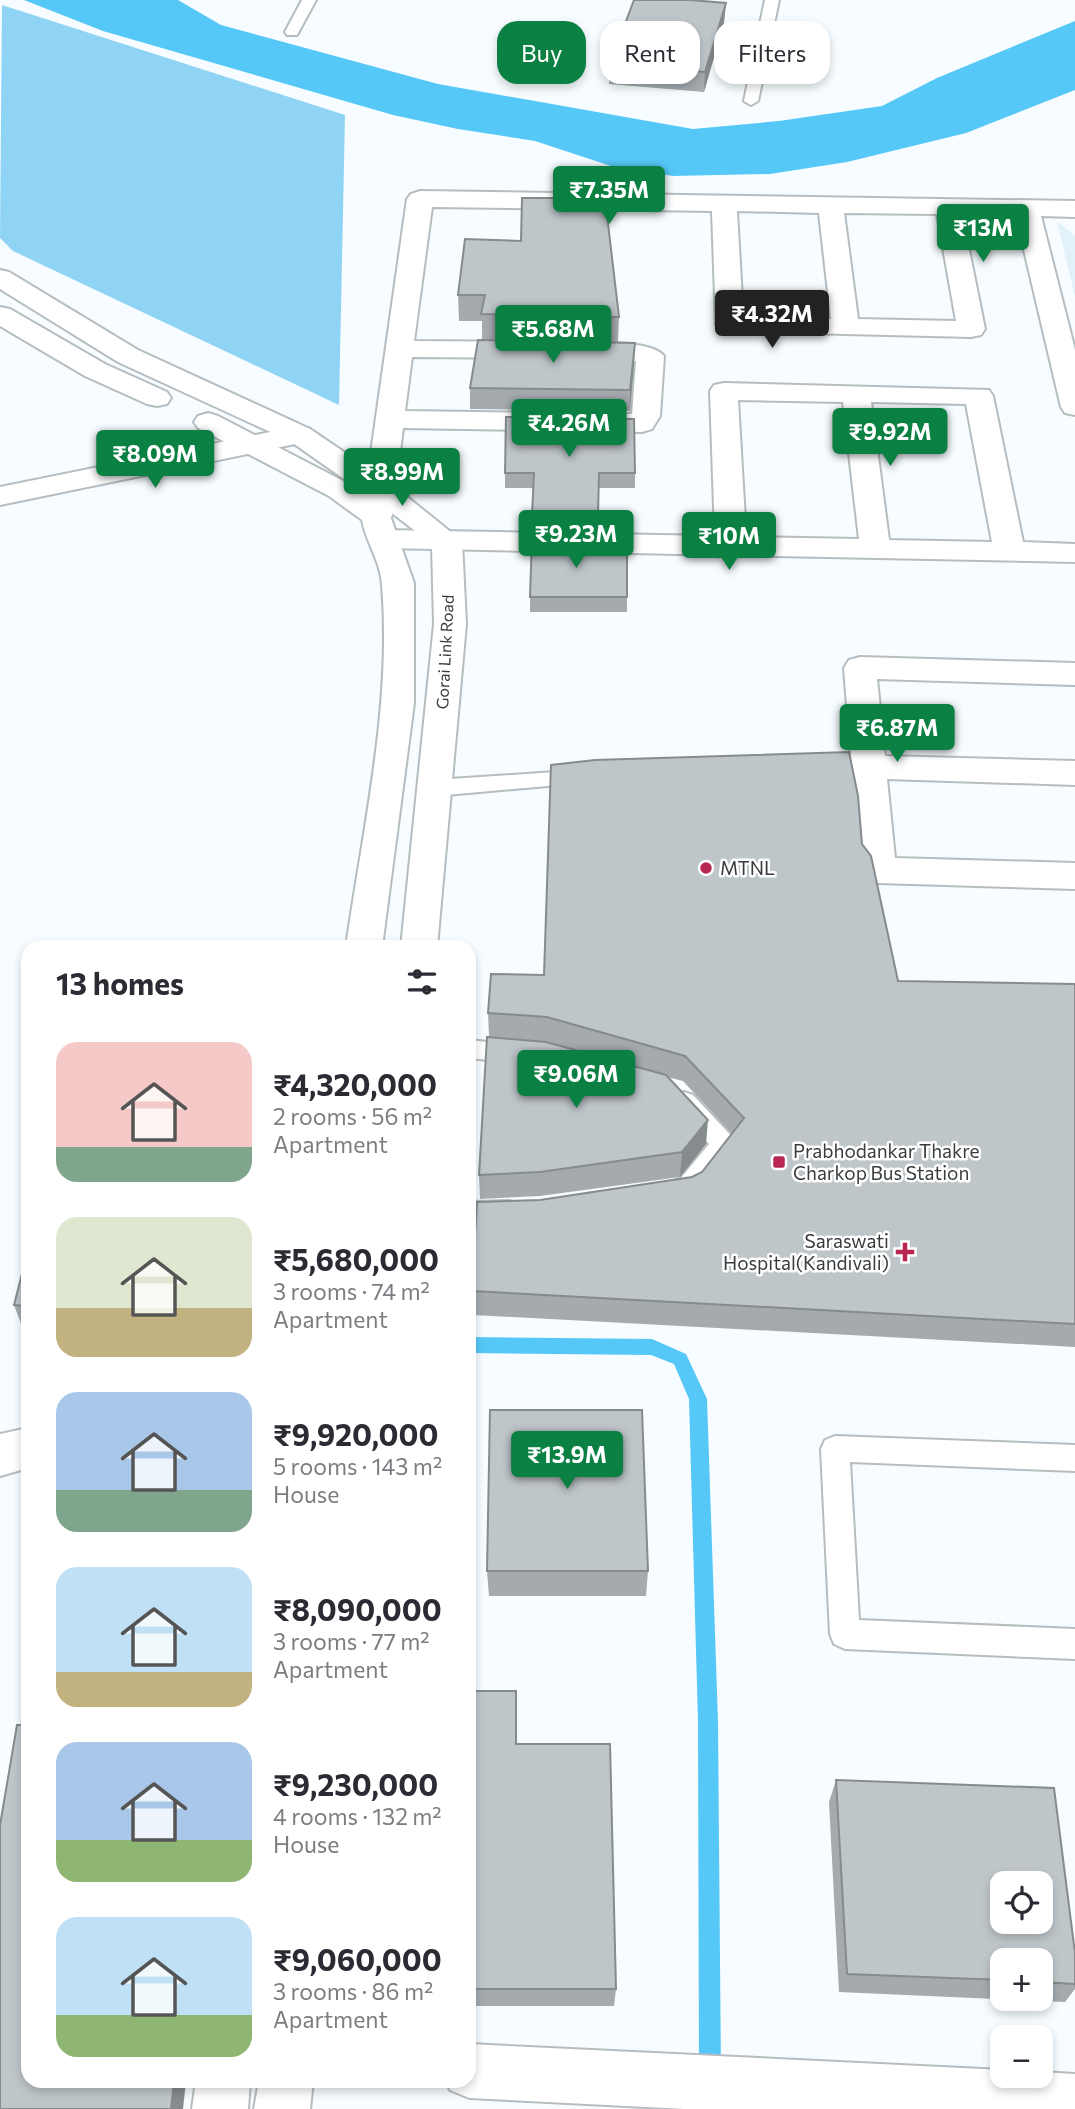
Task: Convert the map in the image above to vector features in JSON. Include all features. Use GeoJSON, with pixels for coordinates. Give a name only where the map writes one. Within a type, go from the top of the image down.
{"type":"FeatureCollection","features":[{"type":"Feature","properties":{"kind":"street"},"geometry":{"type":"LineString","coordinates":[[365,940],[398,704],[398,583],[381,515],[390,419],[421,200],[1075,209]]}},
{"type":"Feature","properties":{"kind":"street"},"geometry":{"type":"LineString","coordinates":[[724,204],[730,325],[971,329],[948,208]]}},
{"type":"Feature","properties":{"kind":"street"},"geometry":{"type":"LineString","coordinates":[[831,206],[845,327]]}},
{"type":"Feature","properties":{"kind":"street"},"geometry":{"type":"LineString","coordinates":[[1027,209],[1075,407]]}},
{"type":"Feature","properties":{"kind":"street"},"geometry":{"type":"LineString","coordinates":[[0,278],[128,356],[300,435],[381,515],[447,541]]}},
{"type":"Feature","properties":{"kind":"street"},"geometry":{"type":"LineString","coordinates":[[0,314],[95,370],[255,444],[381,515],[447,541],[1075,553]]}},
{"type":"Feature","properties":{"kind":"street"},"geometry":{"type":"LineString","coordinates":[[390,419],[642,423],[646,416],[650,356],[643,353],[400,349]]}},
{"type":"Feature","properties":{"kind":"street"},"geometry":{"type":"LineString","coordinates":[[731,546],[724,391],[856,393],[979,396],[1009,551]]}},
{"type":"Feature","properties":{"kind":"street"},"geometry":{"type":"LineString","coordinates":[[856,393],[875,549]]}},
{"type":"Feature","properties":{"kind":"street"},"geometry":{"type":"LineString","coordinates":[[0,496],[300,435]]}},
{"type":"Feature","properties":{"kind":"street","name":"Gorai Link Road"},"geometry":{"type":"LineString","coordinates":[[420,940],[450,624],[447,541]]}},
{"type":"Feature","properties":{"kind":"street"},"geometry":{"type":"LineString","coordinates":[[1075,674],[860,668],[878,870],[1075,876]]}},
{"type":"Feature","properties":{"kind":"street"},"geometry":{"type":"LineString","coordinates":[[870,766],[1075,773]]}},
{"type":"Feature","properties":{"kind":"street"},"geometry":{"type":"LineString","coordinates":[[0,1456],[21,1449]]}},
{"type":"Feature","properties":{"kind":"street"},"geometry":{"type":"LineString","coordinates":[[476,2071],[1075,2101]]}},
{"type":"Feature","properties":{"kind":"street"},"geometry":{"type":"LineString","coordinates":[[220,2109],[222,2088]]}},
{"type":"Feature","properties":{"kind":"street"},"geometry":{"type":"LineString","coordinates":[[282,2109],[285,2088]]}},
{"type":"Feature","properties":{"kind":"lane"},"geometry":{"type":"LineString","coordinates":[[292,32],[309,0]]}},
{"type":"Feature","properties":{"kind":"lane"},"geometry":{"type":"LineString","coordinates":[[751,102],[772,0]]}},
{"type":"Feature","properties":{"kind":"lane"},"geometry":{"type":"LineString","coordinates":[[435,788],[604,775]]}},
{"type":"Feature","properties":{"kind":"lane"},"geometry":{"type":"LineString","coordinates":[[476,1050],[546,1055]]}},
{"type":"Feature","properties":{"kind":"lane"},"geometry":{"type":"LineString","coordinates":[[648,1194],[688,1188],[725,1143],[673,1091],[660,1087]]}},
{"type":"Feature","properties":{"kind":"lane"},"geometry":{"type":"LineString","coordinates":[[476,1213],[528,1211]]}},
{"type":"Feature","properties":{"kind":"lane"},"geometry":{"type":"LineString","coordinates":[[1075,1458],[835,1449],[845,1634],[1075,1644]]}},
{"type":"Feature","properties":{"kind":"shaded area"},"geometry":{"type":"Polygon","coordinates":[[[24,0],[178,0],[221,25],[438,84],[693,129],[779,121],[882,106],[937,78],[1075,21],[1075,90],[966,133],[847,162],[770,174],[673,176],[611,166],[535,141],[393,115],[103,31],[24,0]]]}},
{"type":"Feature","properties":{"kind":"shaded area"},"geometry":{"type":"Polygon","coordinates":[[[2,5],[345,115],[339,405],[13,251],[0,238],[2,5]]]}},
{"type":"Feature","properties":{"kind":"shaded area"},"geometry":{"type":"Polygon","coordinates":[[[1057,222],[1075,235],[1075,296],[1057,222]]]}},
{"type":"Feature","properties":{"kind":"building"},"geometry":{"type":"Polygon","coordinates":[[[634,0],[726,3],[721,21],[714,21],[714,42],[705,72],[700,72],[700,21],[626,21],[634,0]]]}},
{"type":"Feature","properties":{"kind":"building"},"geometry":{"type":"Polygon","coordinates":[[[522,198],[605,198],[619,317],[481,314],[485,295],[458,295],[465,239],[521,241],[522,198]]]}},
{"type":"Feature","properties":{"kind":"building"},"geometry":{"type":"Polygon","coordinates":[[[478,340],[635,343],[630,390],[470,388],[478,340]]]}},
{"type":"Feature","properties":{"kind":"building"},"geometry":{"type":"Polygon","coordinates":[[[506,417],[634,419],[635,473],[599,473],[598,516],[532,515],[534,473],[505,473],[506,417]]]}},
{"type":"Feature","properties":{"kind":"building"},"geometry":{"type":"Polygon","coordinates":[[[532,538],[597,540],[597,555],[627,555],[627,597],[530,597],[532,538]]]}},
{"type":"Feature","properties":{"kind":"building","name":"Prabhodankar Thakre Charkop Bus Station"},"geometry":{"type":"Polygon","coordinates":[[[849,752],[858,796],[862,844],[871,856],[898,981],[1075,984],[1075,1324],[476,1291],[477,1202],[540,1200],[692,1177],[702,1172],[744,1118],[685,1056],[547,1017],[488,1013],[491,974],[544,975],[551,765],[595,760],[849,752]]]}},
{"type":"Feature","properties":{"kind":"building"},"geometry":{"type":"Polygon","coordinates":[[[487,1037],[546,1042],[666,1075],[708,1120],[682,1152],[540,1172],[479,1175],[487,1037]]]}},
{"type":"Feature","properties":{"kind":"building"},"geometry":{"type":"Polygon","coordinates":[[[21,1278],[21,1306],[14,1305],[21,1278]]]}},
{"type":"Feature","properties":{"kind":"building"},"geometry":{"type":"Polygon","coordinates":[[[490,1410],[642,1410],[648,1571],[487,1571],[490,1410]]]}},
{"type":"Feature","properties":{"kind":"building"},"geometry":{"type":"Polygon","coordinates":[[[476,1691],[516,1691],[516,1744],[610,1744],[616,1989],[476,1989],[476,1691]]]}},
{"type":"Feature","properties":{"kind":"building"},"geometry":{"type":"Polygon","coordinates":[[[17,1725],[21,1725],[21,2088],[173,2088],[171,2109],[0,2109],[0,1825],[17,1725]]]}},
{"type":"Feature","properties":{"kind":"building"},"geometry":{"type":"Polygon","coordinates":[[[836,1780],[1054,1788],[1075,1953],[1075,1984],[1053,1983],[1053,1948],[990,1948],[990,1980],[847,1974],[836,1780]]]}},
{"type":"Feature","properties":{"kind":"waterway"},"geometry":{"type":"LineString","coordinates":[[476,1345],[652,1347],[680,1359],[698,1399],[708,1722],[710,2076]]}},
{"type":"Feature","properties":{"kind":"place","name":"MTNL"},"geometry":{"type":"Point","coordinates":[706,868]}},
{"type":"Feature","properties":{"kind":"place","name":"Prabhodankar Thakre Charkop Bus Station"},"geometry":{"type":"Point","coordinates":[779,1162]}},
{"type":"Feature","properties":{"kind":"place","name":"Saraswati Hospital(Kandivali)"},"geometry":{"type":"Point","coordinates":[905,1252]}}]}
